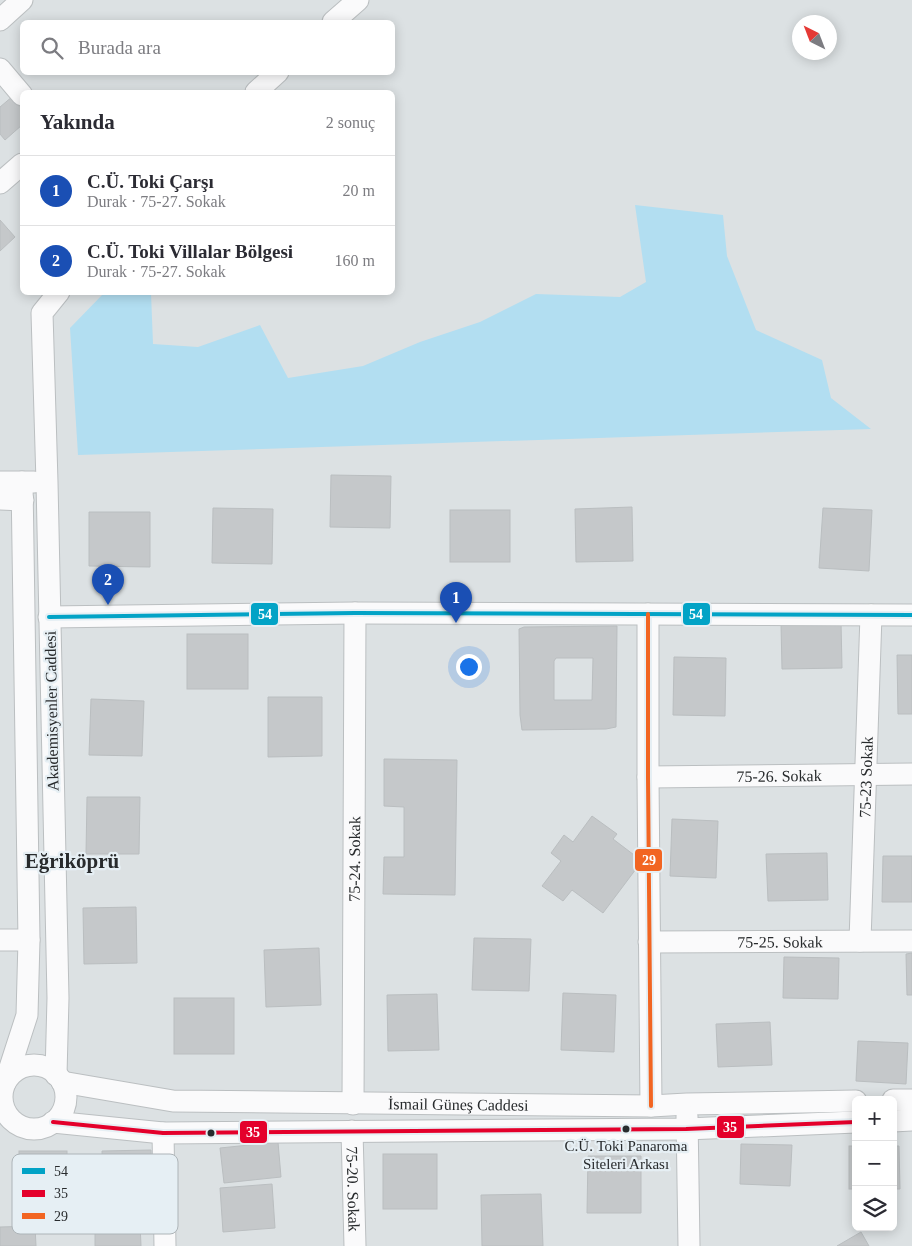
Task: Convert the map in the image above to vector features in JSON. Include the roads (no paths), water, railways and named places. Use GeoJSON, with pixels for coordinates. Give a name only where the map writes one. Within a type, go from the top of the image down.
{"type":"FeatureCollection","features":[{"type":"Feature","properties":{"kind":"street"},"geometry":{"type":"LineString","coordinates":[[0,20],[22,0]]}},
{"type":"Feature","properties":{"kind":"street"},"geometry":{"type":"LineString","coordinates":[[336,20],[358,0]]}},
{"type":"Feature","properties":{"kind":"street"},"geometry":{"type":"LineString","coordinates":[[258,90],[275,75]]}},
{"type":"Feature","properties":{"kind":"street"},"geometry":{"type":"LineString","coordinates":[[2,76],[20,93]]}},
{"type":"Feature","properties":{"kind":"street"},"geometry":{"type":"LineString","coordinates":[[0,183],[20,166]]}},
{"type":"Feature","properties":{"kind":"street","name":"Akademisyenler Caddesi"},"geometry":{"type":"LineString","coordinates":[[57,295],[42,313],[59,1079]]}},
{"type":"Feature","properties":{"kind":"street"},"geometry":{"type":"LineString","coordinates":[[0,482],[22,491]]}},
{"type":"Feature","properties":{"kind":"street"},"geometry":{"type":"LineString","coordinates":[[0,499],[47,482]]}},
{"type":"Feature","properties":{"kind":"street","name":"Akademisyenler Caddesi"},"geometry":{"type":"LineString","coordinates":[[5,1084],[27,1015],[29,940],[22,491]]}},
{"type":"Feature","properties":{"kind":"street"},"geometry":{"type":"LineString","coordinates":[[49,616],[355,613],[912,615]]}},
{"type":"Feature","properties":{"kind":"street","name":"75-24. Sokak"},"geometry":{"type":"LineString","coordinates":[[353,1104],[355,613]]}},
{"type":"Feature","properties":{"kind":"street"},"geometry":{"type":"LineString","coordinates":[[648,614],[649,942],[652,1106]]}},
{"type":"Feature","properties":{"kind":"street","name":"75-23 Sokak"},"geometry":{"type":"LineString","coordinates":[[860,941],[870,615]]}},
{"type":"Feature","properties":{"kind":"street","name":"75-26. Sokak"},"geometry":{"type":"LineString","coordinates":[[648,777],[912,774]]}},
{"type":"Feature","properties":{"kind":"street"},"geometry":{"type":"LineString","coordinates":[[0,940],[29,940]]}},
{"type":"Feature","properties":{"kind":"street","name":"75-25. Sokak"},"geometry":{"type":"LineString","coordinates":[[649,942],[912,941]]}},
{"type":"Feature","properties":{"kind":"street"},"geometry":{"type":"LineString","coordinates":[[28,1066],[38,1066],[48,1069],[59,1079],[66,1093],[65,1104],[61,1114],[54,1122],[44,1128],[33,1129],[22,1127],[12,1121],[2,1103],[2,1093],[11,1075],[19,1069],[28,1066]]}},
{"type":"Feature","properties":{"kind":"street","name":"İsmail Güneş Caddesi"},"geometry":{"type":"LineString","coordinates":[[59,1079],[173,1101],[652,1106],[852,1101]]}},
{"type":"Feature","properties":{"kind":"street"},"geometry":{"type":"LineString","coordinates":[[897,1100],[912,1100]]}},
{"type":"Feature","properties":{"kind":"street"},"geometry":{"type":"LineString","coordinates":[[687,1104],[689,1246]]}},
{"type":"Feature","properties":{"kind":"street"},"geometry":{"type":"LineString","coordinates":[[897,1121],[912,1120]]}},
{"type":"Feature","properties":{"kind":"street","name":"İsmail Güneş Caddesi"},"geometry":{"type":"LineString","coordinates":[[54,1122],[163,1133],[686,1129],[852,1122]]}},
{"type":"Feature","properties":{"kind":"street","name":"75-20. Sokak"},"geometry":{"type":"LineString","coordinates":[[352,1131],[355,1246]]}},
{"type":"Feature","properties":{"kind":"street"},"geometry":{"type":"LineString","coordinates":[[163,1133],[163,1154]]}},
{"type":"Feature","properties":{"kind":"place","name":"C.Ü. Toki Villalar Bölgesi"},"geometry":{"type":"Point","coordinates":[108,605]}},
{"type":"Feature","properties":{"kind":"place","name":"C.Ü. Toki Çarşı"},"geometry":{"type":"Point","coordinates":[456,623]}},
{"type":"Feature","properties":{"kind":"place","name":"C.Ü. Toki Panaroma Siteleri Arkası"},"geometry":{"type":"Point","coordinates":[626,1129]}},
{"type":"Feature","properties":{"kind":"district","name":"Eğriköprü"},"geometry":{"type":"Point","coordinates":[72,861]}}]}
